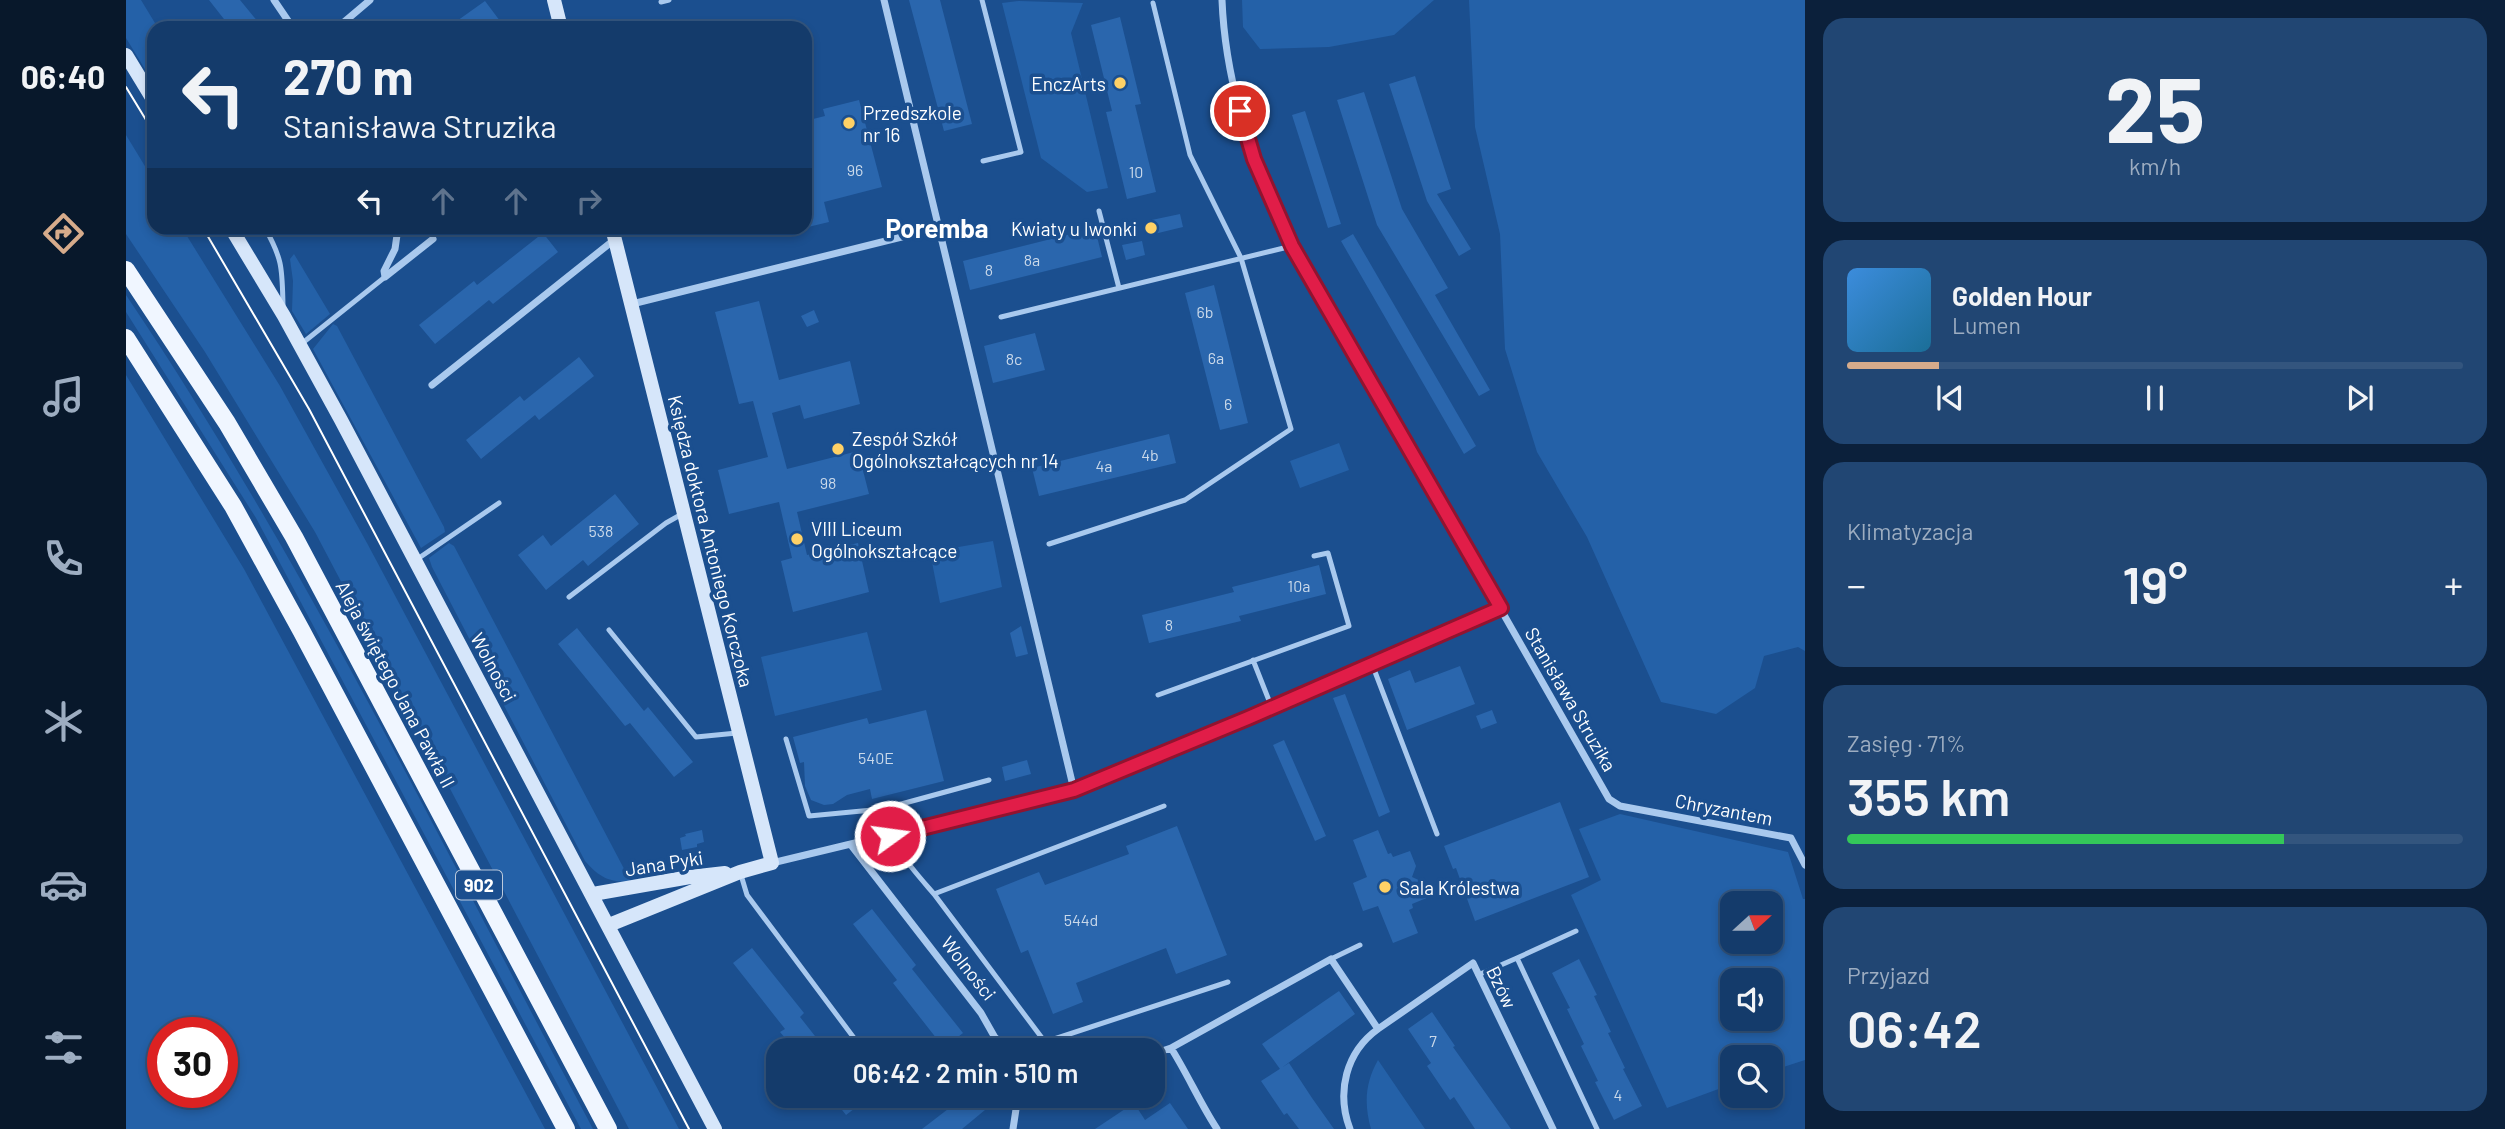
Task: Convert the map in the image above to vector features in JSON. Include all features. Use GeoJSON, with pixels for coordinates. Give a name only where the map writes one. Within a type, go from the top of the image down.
{"type":"FeatureCollection","features":[{"type":"Feature","properties":{"kind":"main road"},"geometry":{"type":"LineString","coordinates":[[126,263],[147,300]]}},
{"type":"Feature","properties":{"kind":"main road","name":"Aleja świętego Jana Pawła II"},"geometry":{"type":"LineString","coordinates":[[126,270],[227,422],[293,537],[608,1129]]}},
{"type":"Feature","properties":{"kind":"main road","name":"902"},"geometry":{"type":"LineString","coordinates":[[126,338],[239,517],[566,1129]]}},
{"type":"Feature","properties":{"kind":"street"},"geometry":{"type":"LineString","coordinates":[[274,0],[288,21]]}},
{"type":"Feature","properties":{"kind":"street"},"geometry":{"type":"LineString","coordinates":[[345,21],[370,0]]}},
{"type":"Feature","properties":{"kind":"street"},"geometry":{"type":"LineString","coordinates":[[554,0],[558,21]]}},
{"type":"Feature","properties":{"kind":"street"},"geometry":{"type":"LineString","coordinates":[[884,0],[1074,790]]}},
{"type":"Feature","properties":{"kind":"street","name":"Stanisława Struzika"},"geometry":{"type":"LineString","coordinates":[[1222,0],[1226,43],[1245,132],[1266,190],[1292,246],[1609,799],[1620,806]]}},
{"type":"Feature","properties":{"kind":"street"},"geometry":{"type":"LineString","coordinates":[[126,55],[147,90]]}},
{"type":"Feature","properties":{"kind":"street"},"geometry":{"type":"LineString","coordinates":[[631,304],[938,228]]}},
{"type":"Feature","properties":{"kind":"street","name":"Wolności"},"geometry":{"type":"LineString","coordinates":[[235,235],[284,316],[416,560],[715,1129]]}},
{"type":"Feature","properties":{"kind":"street"},"geometry":{"type":"LineString","coordinates":[[397,235],[395,249],[384,271],[385,277],[433,239]]}},
{"type":"Feature","properties":{"kind":"street"},"geometry":{"type":"LineString","coordinates":[[432,385],[611,235]]}},
{"type":"Feature","properties":{"kind":"street","name":"Księdza doktora Antoniego Korczoka"},"geometry":{"type":"LineString","coordinates":[[614,235],[772,863]]}},
{"type":"Feature","properties":{"kind":"street","name":"Jana Pyki"},"geometry":{"type":"LineString","coordinates":[[609,925],[740,872],[1074,790],[1272,708],[1501,608]]}},
{"type":"Feature","properties":{"kind":"street","name":"Chryzantem"},"geometry":{"type":"LineString","coordinates":[[1620,806],[1791,838],[1805,865]]}},
{"type":"Feature","properties":{"kind":"street","name":"Wolności"},"geometry":{"type":"LineString","coordinates":[[851,845],[981,1013],[997,1038]]}},
{"type":"Feature","properties":{"kind":"street","name":"Jana Pyki"},"geometry":{"type":"LineString","coordinates":[[593,894],[690,877],[740,872]]}},
{"type":"Feature","properties":{"kind":"street"},"geometry":{"type":"LineString","coordinates":[[1165,1050],[1331,959],[1378,1029]]}},
{"type":"Feature","properties":{"kind":"street","name":"Bzów"},"geometry":{"type":"LineString","coordinates":[[1350,1129],[1343,1097],[1346,1075],[1363,1040],[1473,963],[1553,1129]]}},
{"type":"Feature","properties":{"kind":"street"},"geometry":{"type":"LineString","coordinates":[[1171,1048],[1217,1129]]}},
{"type":"Feature","properties":{"kind":"street"},"geometry":{"type":"LineString","coordinates":[[1013,1129],[1016,1108]]}},
{"type":"Feature","properties":{"kind":"lane"},"geometry":{"type":"LineString","coordinates":[[661,2],[670,0]]}},
{"type":"Feature","properties":{"kind":"lane"},"geometry":{"type":"LineString","coordinates":[[982,0],[1021,152],[983,161]]}},
{"type":"Feature","properties":{"kind":"lane"},"geometry":{"type":"LineString","coordinates":[[1049,544],[1185,500],[1291,429],[1241,258],[1190,155],[1153,4]]}},
{"type":"Feature","properties":{"kind":"lane"},"geometry":{"type":"LineString","coordinates":[[1099,211],[1119,288]]}},
{"type":"Feature","properties":{"kind":"lane"},"geometry":{"type":"LineString","coordinates":[[269,235],[282,264],[284,316]]}},
{"type":"Feature","properties":{"kind":"lane"},"geometry":{"type":"LineString","coordinates":[[1001,317],[1292,246]]}},
{"type":"Feature","properties":{"kind":"lane"},"geometry":{"type":"LineString","coordinates":[[300,345],[385,277]]}},
{"type":"Feature","properties":{"kind":"lane"},"geometry":{"type":"LineString","coordinates":[[416,560],[499,503]]}},
{"type":"Feature","properties":{"kind":"lane"},"geometry":{"type":"LineString","coordinates":[[569,597],[666,523],[685,513]]}},
{"type":"Feature","properties":{"kind":"lane"},"geometry":{"type":"LineString","coordinates":[[1158,695],[1349,626],[1328,553],[1314,556]]}},
{"type":"Feature","properties":{"kind":"lane"},"geometry":{"type":"LineString","coordinates":[[609,630],[696,737],[740,733]]}},
{"type":"Feature","properties":{"kind":"lane"},"geometry":{"type":"LineString","coordinates":[[1253,660],[1272,708]]}},
{"type":"Feature","properties":{"kind":"lane"},"geometry":{"type":"LineString","coordinates":[[1372,664],[1437,834]]}},
{"type":"Feature","properties":{"kind":"lane"},"geometry":{"type":"LineString","coordinates":[[786,739],[809,816],[883,809],[989,780]]}},
{"type":"Feature","properties":{"kind":"lane"},"geometry":{"type":"LineString","coordinates":[[934,894],[1164,806]]}},
{"type":"Feature","properties":{"kind":"lane"},"geometry":{"type":"LineString","coordinates":[[883,809],[890,836],[905,861],[934,894],[1045,1042],[1228,982]]}},
{"type":"Feature","properties":{"kind":"lane"},"geometry":{"type":"LineString","coordinates":[[740,872],[747,895],[854,1038]]}},
{"type":"Feature","properties":{"kind":"lane"},"geometry":{"type":"LineString","coordinates":[[1478,975],[1576,931]]}},
{"type":"Feature","properties":{"kind":"lane"},"geometry":{"type":"LineString","coordinates":[[1331,959],[1360,945]]}},
{"type":"Feature","properties":{"kind":"lane"},"geometry":{"type":"LineString","coordinates":[[1517,958],[1597,1129]]}},
{"type":"Feature","properties":{"kind":"shaded area"},"geometry":{"type":"Polygon","coordinates":[[[126,0],[141,0],[154,21],[147,21],[147,72],[126,38],[126,0]]]}},
{"type":"Feature","properties":{"kind":"shaded area"},"geometry":{"type":"Polygon","coordinates":[[[1242,0],[1434,0],[1394,35],[1329,47],[1260,49],[1243,27],[1242,0]]]}},
{"type":"Feature","properties":{"kind":"shaded area"},"geometry":{"type":"Polygon","coordinates":[[[1469,0],[1805,0],[1805,651],[1798,647],[1764,656],[1755,688],[1716,714],[1661,702],[1587,537],[1537,452],[1505,349],[1500,234],[1475,127],[1469,0]]]}},
{"type":"Feature","properties":{"kind":"shaded area"},"geometry":{"type":"Polygon","coordinates":[[[1002,3],[1083,3],[1071,33],[1108,188],[1087,192],[1041,158],[1002,3]]]}},
{"type":"Feature","properties":{"kind":"shaded area"},"geometry":{"type":"Polygon","coordinates":[[[126,135],[147,170],[147,235],[186,235],[280,386],[367,543],[679,1129],[629,1129],[315,532],[205,352],[126,234],[126,135]]]}},
{"type":"Feature","properties":{"kind":"shaded area"},"geometry":{"type":"Polygon","coordinates":[[[294,254],[330,314],[306,334],[292,311],[293,281],[290,259],[294,254]]]}},
{"type":"Feature","properties":{"kind":"shaded area"},"geometry":{"type":"Polygon","coordinates":[[[126,295],[253,497],[312,601],[593,1129],[581,1129],[256,518],[126,312],[126,295]]]}},
{"type":"Feature","properties":{"kind":"shaded area"},"geometry":{"type":"Polygon","coordinates":[[[333,324],[337,326],[444,527],[445,532],[421,548],[313,349],[333,324]]]}},
{"type":"Feature","properties":{"kind":"shaded area"},"geometry":{"type":"Polygon","coordinates":[[[126,375],[244,569],[545,1129],[126,1129],[126,375]]]}},
{"type":"Feature","properties":{"kind":"shaded area"},"geometry":{"type":"Polygon","coordinates":[[[1339,443],[1349,470],[1300,488],[1290,461],[1339,443]]]}},
{"type":"Feature","properties":{"kind":"shaded area"},"geometry":{"type":"Polygon","coordinates":[[[993,541],[1002,587],[940,603],[930,552],[993,541]]]}},
{"type":"Feature","properties":{"kind":"shaded area"},"geometry":{"type":"Polygon","coordinates":[[[449,543],[454,546],[631,882],[605,878],[585,861],[432,567],[429,558],[449,543]]]}},
{"type":"Feature","properties":{"kind":"shaded area"},"geometry":{"type":"Polygon","coordinates":[[[867,632],[882,690],[775,716],[761,657],[867,632]]]}},
{"type":"Feature","properties":{"kind":"shaded area"},"geometry":{"type":"Polygon","coordinates":[[[1620,814],[1788,852],[1805,899],[1805,1060],[1783,1067],[1783,1045],[1720,1045],[1720,1088],[1667,1108],[1571,895],[1601,880],[1579,829],[1620,814]]]}},
{"type":"Feature","properties":{"kind":"shaded area"},"geometry":{"type":"Polygon","coordinates":[[[1378,1060],[1425,1129],[1371,1129],[1367,1094],[1370,1077],[1378,1060]]]}},
{"type":"Feature","properties":{"kind":"building"},"geometry":{"type":"Polygon","coordinates":[[[209,0],[240,0],[257,21],[226,21],[209,0]]]}},
{"type":"Feature","properties":{"kind":"building"},"geometry":{"type":"Polygon","coordinates":[[[909,0],[940,0],[972,124],[944,131],[909,0]]]}},
{"type":"Feature","properties":{"kind":"building"},"geometry":{"type":"Polygon","coordinates":[[[485,1],[500,21],[457,21],[485,1]]]}},
{"type":"Feature","properties":{"kind":"building"},"geometry":{"type":"Polygon","coordinates":[[[1120,17],[1141,104],[1135,105],[1156,192],[1127,199],[1106,112],[1112,111],[1091,25],[1120,17]]]}},
{"type":"Feature","properties":{"kind":"building"},"geometry":{"type":"Polygon","coordinates":[[[1415,76],[1451,189],[1437,194],[1471,249],[1459,256],[1427,201],[1389,84],[1415,76]]]}},
{"type":"Feature","properties":{"kind":"building"},"geometry":{"type":"Polygon","coordinates":[[[1364,92],[1402,209],[1448,288],[1435,295],[1490,390],[1479,396],[1377,225],[1337,100],[1364,92]]]}},
{"type":"Feature","properties":{"kind":"building"},"geometry":{"type":"Polygon","coordinates":[[[859,100],[882,187],[824,202],[829,222],[812,226],[812,119],[825,116],[823,109],[859,100]]]}},
{"type":"Feature","properties":{"kind":"building"},"geometry":{"type":"Polygon","coordinates":[[[1305,111],[1341,224],[1328,228],[1292,115],[1305,111]]]}},
{"type":"Feature","properties":{"kind":"building"},"geometry":{"type":"Polygon","coordinates":[[[1180,214],[1183,227],[1150,235],[1147,221],[1180,214]]]}},
{"type":"Feature","properties":{"kind":"building"},"geometry":{"type":"Polygon","coordinates":[[[1095,228],[1102,257],[970,290],[963,261],[1095,228]]]}},
{"type":"Feature","properties":{"kind":"building"},"geometry":{"type":"Polygon","coordinates":[[[1353,234],[1476,446],[1464,454],[1341,241],[1353,234]]]}},
{"type":"Feature","properties":{"kind":"building"},"geometry":{"type":"Polygon","coordinates":[[[540,235],[545,235],[558,252],[493,304],[489,300],[435,344],[419,325],[474,281],[477,285],[540,235]]]}},
{"type":"Feature","properties":{"kind":"building"},"geometry":{"type":"Polygon","coordinates":[[[1142,241],[1145,255],[1126,260],[1122,245],[1142,241]]]}},
{"type":"Feature","properties":{"kind":"building"},"geometry":{"type":"Polygon","coordinates":[[[1214,285],[1248,423],[1220,430],[1185,293],[1214,285]]]}},
{"type":"Feature","properties":{"kind":"building"},"geometry":{"type":"Polygon","coordinates":[[[759,301],[779,380],[850,361],[860,404],[804,419],[800,405],[772,413],[787,469],[858,451],[869,494],[797,512],[807,555],[858,543],[869,592],[793,612],[781,561],[792,558],[779,502],[729,514],[718,470],[768,457],[753,401],[739,404],[715,312],[759,301]]]}},
{"type":"Feature","properties":{"kind":"building"},"geometry":{"type":"Polygon","coordinates":[[[814,310],[819,322],[807,327],[801,316],[814,310]]]}},
{"type":"Feature","properties":{"kind":"building"},"geometry":{"type":"Polygon","coordinates":[[[1035,333],[1045,370],[993,383],[984,346],[1035,333]]]}},
{"type":"Feature","properties":{"kind":"building"},"geometry":{"type":"Polygon","coordinates":[[[579,357],[594,376],[539,420],[535,415],[481,459],[466,440],[520,396],[524,401],[579,357]]]}},
{"type":"Feature","properties":{"kind":"building"},"geometry":{"type":"Polygon","coordinates":[[[1169,434],[1176,463],[1039,496],[1032,468],[1169,434]]]}},
{"type":"Feature","properties":{"kind":"building"},"geometry":{"type":"Polygon","coordinates":[[[615,494],[639,524],[588,566],[583,560],[546,590],[518,555],[543,535],[551,546],[615,494]]]}},
{"type":"Feature","properties":{"kind":"building"},"geometry":{"type":"Polygon","coordinates":[[[1319,565],[1326,594],[1239,616],[1241,621],[1149,643],[1142,615],[1234,592],[1232,587],[1319,565]]]}},
{"type":"Feature","properties":{"kind":"building"},"geometry":{"type":"Polygon","coordinates":[[[1021,626],[1028,654],[1016,657],[1010,633],[1021,626]]]}},
{"type":"Feature","properties":{"kind":"building"},"geometry":{"type":"Polygon","coordinates":[[[577,628],[644,711],[648,707],[693,762],[674,777],[630,723],[625,726],[558,644],[577,628]]]}},
{"type":"Feature","properties":{"kind":"building"},"geometry":{"type":"Polygon","coordinates":[[[1460,666],[1475,704],[1407,730],[1388,679],[1410,670],[1415,683],[1460,666]]]}},
{"type":"Feature","properties":{"kind":"building"},"geometry":{"type":"Polygon","coordinates":[[[1345,694],[1390,812],[1379,817],[1333,698],[1345,694]]]}},
{"type":"Feature","properties":{"kind":"building"},"geometry":{"type":"Polygon","coordinates":[[[926,710],[944,781],[872,799],[870,789],[847,795],[833,804],[824,805],[811,800],[805,786],[804,762],[800,763],[793,737],[867,718],[869,724],[926,710]]]}},
{"type":"Feature","properties":{"kind":"building"},"geometry":{"type":"Polygon","coordinates":[[[1492,710],[1497,723],[1481,729],[1476,716],[1492,710]]]}},
{"type":"Feature","properties":{"kind":"building"},"geometry":{"type":"Polygon","coordinates":[[[1284,740],[1326,836],[1315,841],[1273,745],[1284,740]]]}},
{"type":"Feature","properties":{"kind":"building"},"geometry":{"type":"Polygon","coordinates":[[[1027,760],[1031,774],[1005,781],[1002,767],[1027,760]]]}},
{"type":"Feature","properties":{"kind":"building"},"geometry":{"type":"Polygon","coordinates":[[[1560,802],[1589,877],[1475,921],[1456,868],[1453,869],[1444,846],[1560,802]]]}},
{"type":"Feature","properties":{"kind":"building"},"geometry":{"type":"Polygon","coordinates":[[[1177,826],[1227,955],[1176,974],[1166,948],[1076,983],[1083,1002],[1053,1014],[1028,950],[1021,953],[996,889],[1039,872],[1045,885],[1129,854],[1126,846],[1177,826]]]}},
{"type":"Feature","properties":{"kind":"building"},"geometry":{"type":"Polygon","coordinates":[[[702,830],[704,842],[697,844],[697,847],[682,850],[680,838],[702,830]]]}},
{"type":"Feature","properties":{"kind":"building"},"geometry":{"type":"Polygon","coordinates":[[[1378,830],[1388,854],[1391,853],[1393,857],[1410,851],[1416,866],[1412,877],[1423,882],[1429,897],[1412,904],[1413,908],[1409,910],[1418,933],[1393,943],[1378,906],[1363,911],[1353,883],[1367,877],[1353,840],[1378,830]]]}},
{"type":"Feature","properties":{"kind":"building"},"geometry":{"type":"Polygon","coordinates":[[[872,909],[916,965],[912,969],[963,1033],[957,1038],[936,1038],[893,983],[897,980],[853,924],[872,909]]]}},
{"type":"Feature","properties":{"kind":"building"},"geometry":{"type":"Polygon","coordinates":[[[752,948],[804,1013],[800,1017],[817,1038],[785,1038],[780,1032],[785,1029],[733,963],[752,948]]]}},
{"type":"Feature","properties":{"kind":"building"},"geometry":{"type":"Polygon","coordinates":[[[1579,959],[1597,995],[1594,996],[1611,1032],[1608,1033],[1625,1068],[1623,1069],[1642,1106],[1614,1120],[1595,1082],[1598,1081],[1581,1046],[1584,1044],[1567,1009],[1570,1008],[1552,973],[1579,959]]]}},
{"type":"Feature","properties":{"kind":"building"},"geometry":{"type":"Polygon","coordinates":[[[1339,991],[1355,1014],[1280,1069],[1262,1044],[1339,991]]]}},
{"type":"Feature","properties":{"kind":"building"},"geometry":{"type":"Polygon","coordinates":[[[1432,1012],[1455,1046],[1453,1047],[1511,1129],[1475,1129],[1454,1097],[1450,1100],[1427,1066],[1431,1063],[1408,1029],[1432,1012]]]}},
{"type":"Feature","properties":{"kind":"building"},"geometry":{"type":"Polygon","coordinates":[[[1289,1063],[1334,1129],[1299,1129],[1287,1113],[1284,1115],[1261,1081],[1289,1063]]]}},
{"type":"Feature","properties":{"kind":"building"},"geometry":{"type":"Polygon","coordinates":[[[1170,1103],[1188,1129],[1095,1129],[1126,1108],[1137,1108],[1145,1120],[1170,1103]]]}},
{"type":"Feature","properties":{"kind":"building"},"geometry":{"type":"Polygon","coordinates":[[[840,1108],[855,1108],[846,1115],[840,1108]]]}},
{"type":"Feature","properties":{"kind":"building"},"geometry":{"type":"Polygon","coordinates":[[[949,1108],[987,1108],[962,1129],[922,1129],[949,1108]]]}},
{"type":"Feature","properties":{"kind":"tram line"},"geometry":{"type":"LineString","coordinates":[[126,87],[147,122]]}},
{"type":"Feature","properties":{"kind":"tram line"},"geometry":{"type":"LineString","coordinates":[[207,235],[309,409],[689,1129]]}},
{"type":"Feature","properties":{"kind":"place","name":"EnczArts"},"geometry":{"type":"Point","coordinates":[1120,83]}},
{"type":"Feature","properties":{"kind":"place","name":"Przedszkole nr 16"},"geometry":{"type":"Point","coordinates":[849,123]}},
{"type":"Feature","properties":{"kind":"place","name":"Kwiaty u Iwonki"},"geometry":{"type":"Point","coordinates":[1151,228]}},
{"type":"Feature","properties":{"kind":"place","name":"Zespół Szkół Ogólnokształcących nr 14"},"geometry":{"type":"Point","coordinates":[838,449]}},
{"type":"Feature","properties":{"kind":"place","name":"VIII Liceum Ogólnokształcące"},"geometry":{"type":"Point","coordinates":[797,539]}},
{"type":"Feature","properties":{"kind":"place","name":"Sala Królestwa"},"geometry":{"type":"Point","coordinates":[1385,887]}},
{"type":"Feature","properties":{"kind":"district","name":"Poremba"},"geometry":{"type":"Point","coordinates":[937,227]}},
{"type":"Feature","properties":{"kind":"route"},"geometry":{"type":"LineString","coordinates":[[890,836],[1074,790],[1501,608],[1292,246],[1254,159],[1240,111]]}}]}
